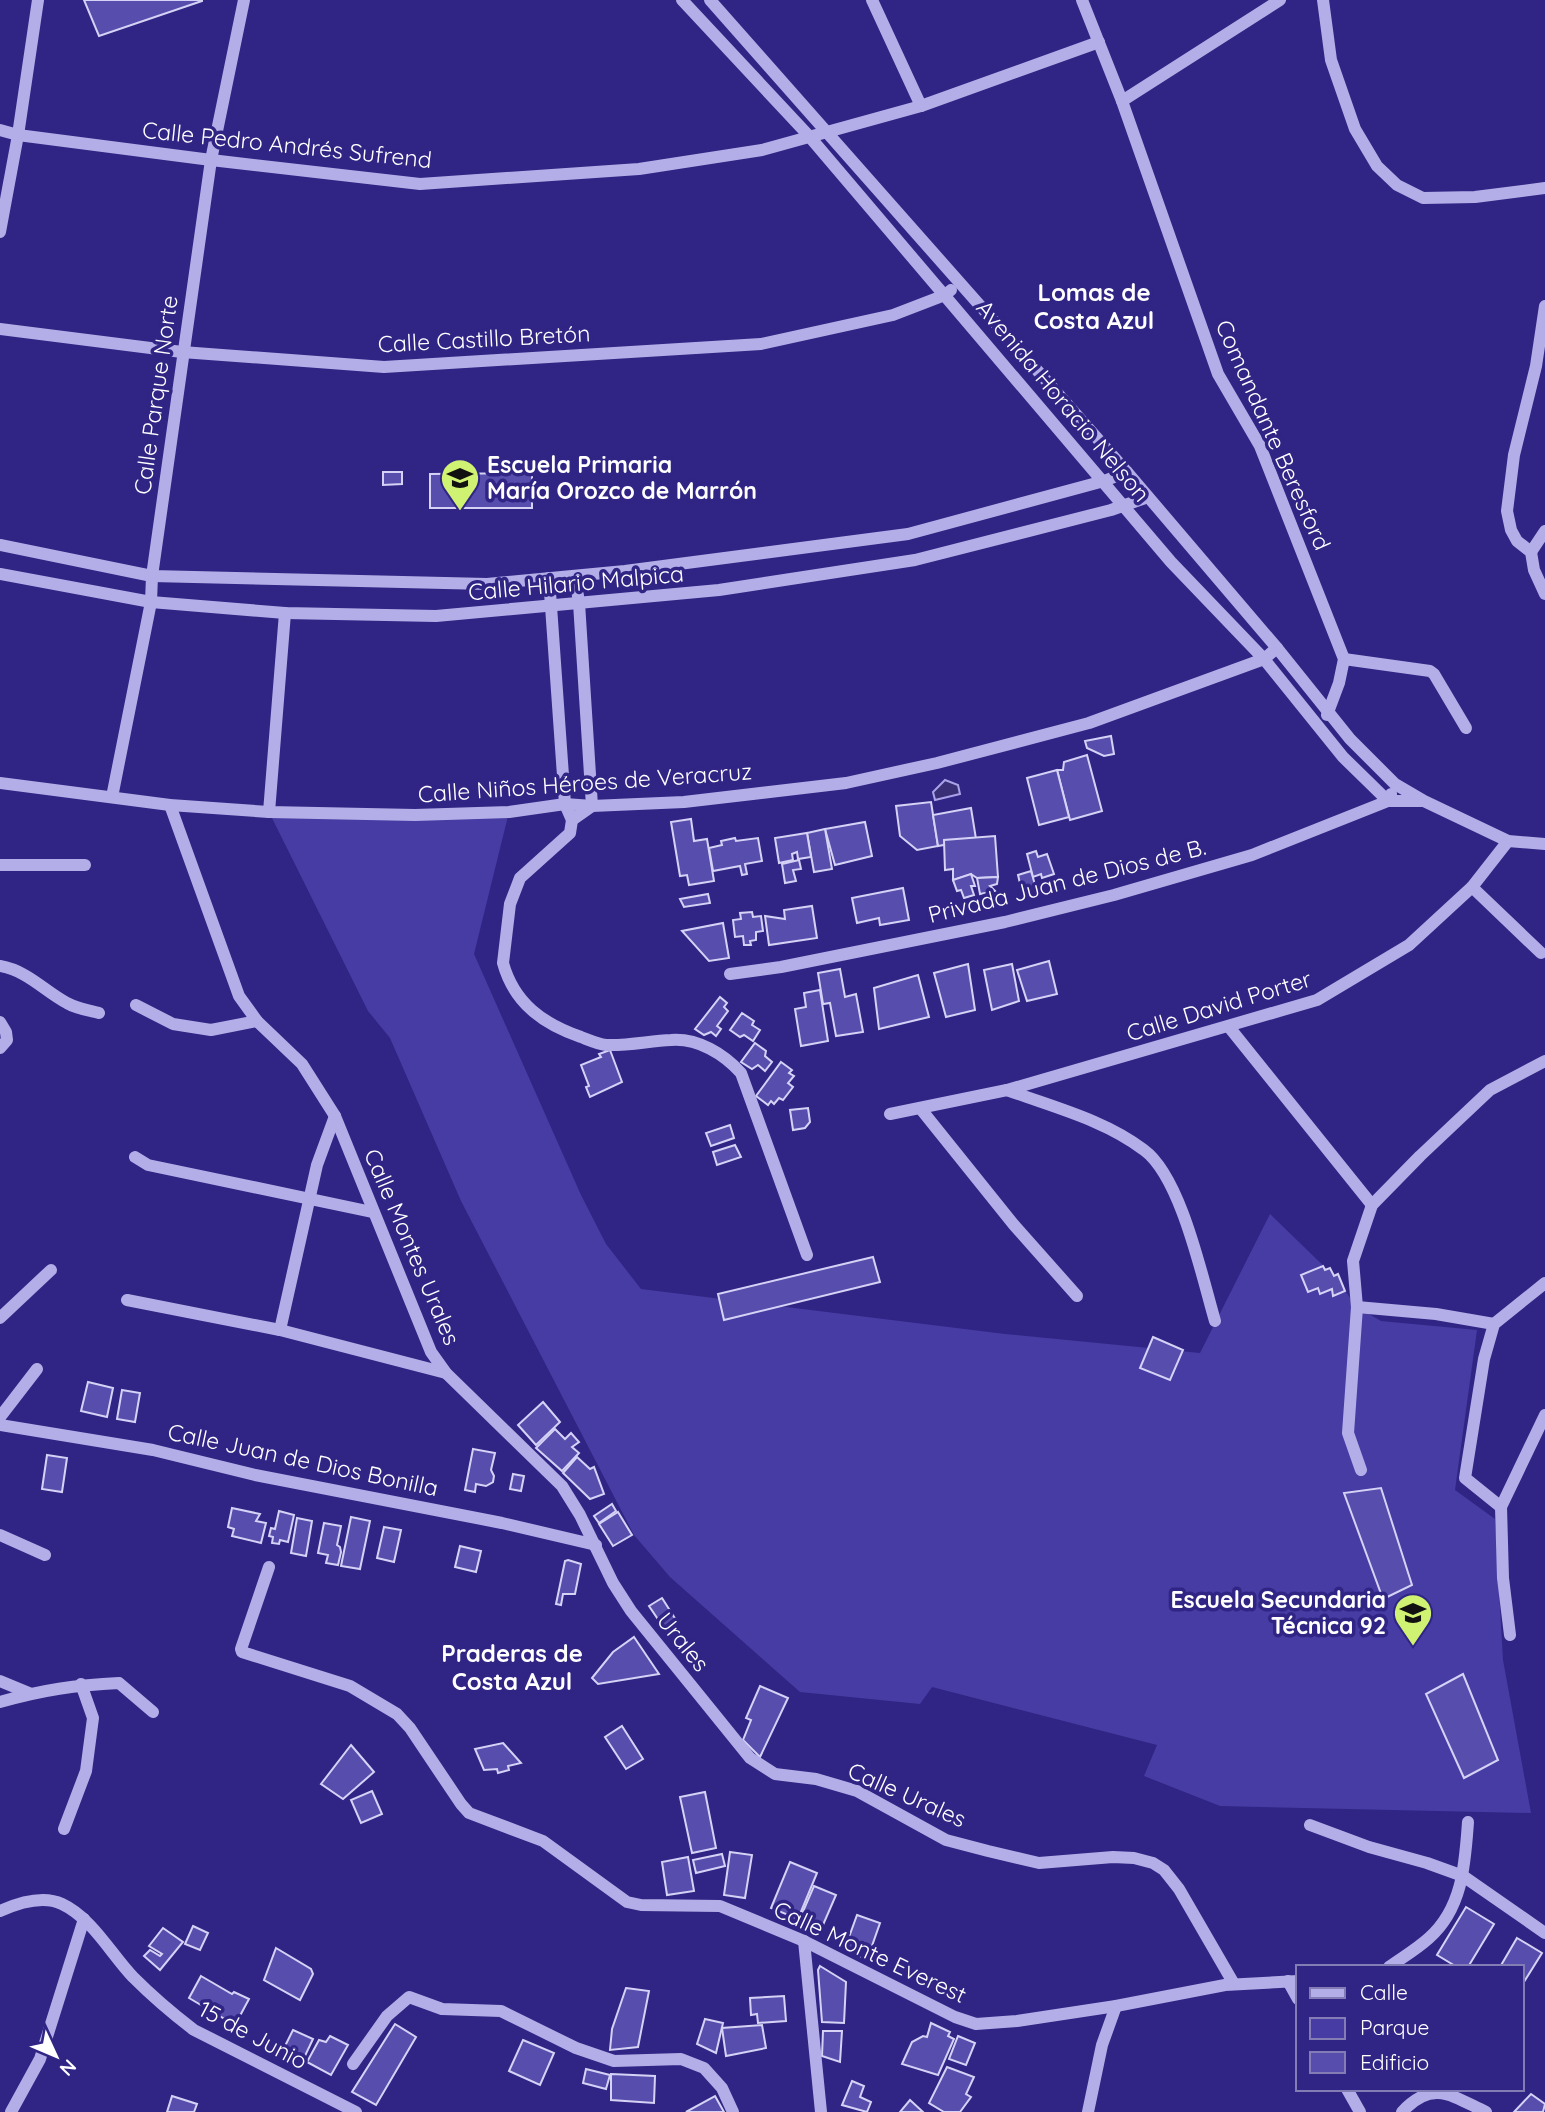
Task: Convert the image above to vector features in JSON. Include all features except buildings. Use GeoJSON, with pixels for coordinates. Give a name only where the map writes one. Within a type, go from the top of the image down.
{"type":"FeatureCollection","features":[{"type":"Feature","properties":{"kind":"street"},"geometry":{"type":"LineString","coordinates":[[0,232],[38,0]]}},
{"type":"Feature","properties":{"kind":"street","name":"Calle Parque Norte"},"geometry":{"type":"LineString","coordinates":[[112,797],[151,602],[152,576],[182,352],[211,160],[244,0]]}},
{"type":"Feature","properties":{"kind":"street","name":"Avenida Horacio Nelson"},"geometry":{"type":"LineString","coordinates":[[682,0],[809,136],[1171,562],[1264,659],[1343,757],[1388,801],[1424,801]]}},
{"type":"Feature","properties":{"kind":"street","name":"Avenida Horacio Nelson"},"geometry":{"type":"LineString","coordinates":[[710,0],[1148,496],[1350,739],[1395,784],[1424,801],[1508,841],[1545,845]]}},
{"type":"Feature","properties":{"kind":"street"},"geometry":{"type":"LineString","coordinates":[[872,0],[921,106]]}},
{"type":"Feature","properties":{"kind":"street","name":"Comandante Beresford"},"geometry":{"type":"LineString","coordinates":[[1082,0],[1122,101],[1218,374],[1260,446],[1344,659]]}},
{"type":"Feature","properties":{"kind":"street"},"geometry":{"type":"LineString","coordinates":[[1122,101],[1280,0]]}},
{"type":"Feature","properties":{"kind":"street"},"geometry":{"type":"LineString","coordinates":[[1323,0],[1331,60],[1355,129],[1377,166],[1397,185],[1423,198],[1475,197],[1545,188]]}},
{"type":"Feature","properties":{"kind":"street","name":"Calle Pedro Andrés Sufrend"},"geometry":{"type":"LineString","coordinates":[[0,130],[18,135],[211,160],[420,184],[639,169],[762,150],[921,106],[1099,42]]}},
{"type":"Feature","properties":{"kind":"street"},"geometry":{"type":"LineString","coordinates":[[915,261],[928,247]]}},
{"type":"Feature","properties":{"kind":"street","name":"Calle Castillo Bretón"},"geometry":{"type":"LineString","coordinates":[[0,329],[182,352],[384,367],[761,344],[893,315],[946,295],[960,283]]}},
{"type":"Feature","properties":{"kind":"street"},"geometry":{"type":"LineString","coordinates":[[1545,306],[1535,366],[1514,455],[1507,511],[1511,530],[1517,541],[1531,552],[1534,570],[1545,594]]}},
{"type":"Feature","properties":{"kind":"street","name":"Calle Hilario Malpica"},"geometry":{"type":"LineString","coordinates":[[0,545],[152,576],[487,584],[575,576],[908,534],[1104,481],[1126,472]]}},
{"type":"Feature","properties":{"kind":"street","name":"Calle Hilario Malpica"},"geometry":{"type":"LineString","coordinates":[[0,574],[151,602],[285,613],[436,616],[719,590],[915,559],[1124,506],[1148,496]]}},
{"type":"Feature","properties":{"kind":"street"},"geometry":{"type":"LineString","coordinates":[[1531,552],[1545,531]]}},
{"type":"Feature","properties":{"kind":"street"},"geometry":{"type":"LineString","coordinates":[[572,820],[592,806],[575,576]]}},
{"type":"Feature","properties":{"kind":"street"},"geometry":{"type":"LineString","coordinates":[[549,578],[565,804],[572,820],[570,833],[520,878],[510,904],[503,962],[505,971],[526,1006],[556,1028],[604,1045],[673,1039],[713,1049],[729,1059],[741,1073],[807,1255]]}},
{"type":"Feature","properties":{"kind":"street"},"geometry":{"type":"LineString","coordinates":[[269,812],[285,613]]}},
{"type":"Feature","properties":{"kind":"street","name":"Calle Niños Héroes de Veracruz"},"geometry":{"type":"LineString","coordinates":[[0,783],[170,805],[269,812],[415,815],[509,811],[565,804],[592,806],[684,802],[846,783],[937,763],[1089,723],[1264,659],[1277,648]]}},
{"type":"Feature","properties":{"kind":"street"},"geometry":{"type":"LineString","coordinates":[[1317,726],[1330,713],[1344,659],[1430,671],[1466,728]]}},
{"type":"Feature","properties":{"kind":"street"},"geometry":{"type":"LineString","coordinates":[[1388,801],[1395,784]]}},
{"type":"Feature","properties":{"kind":"street","name":"Privada Juan de Dios de B."},"geometry":{"type":"LineString","coordinates":[[730,974],[781,967],[964,931],[1114,895],[1252,855],[1388,801]]}},
{"type":"Feature","properties":{"kind":"street"},"geometry":{"type":"LineString","coordinates":[[136,1005],[173,1024],[211,1030],[257,1021],[239,996],[170,805]]}},
{"type":"Feature","properties":{"kind":"street","name":"Calle David Porter"},"geometry":{"type":"LineString","coordinates":[[890,1114],[1007,1090],[1317,1000],[1409,945],[1472,887],[1508,841]]}},
{"type":"Feature","properties":{"kind":"street"},"geometry":{"type":"LineString","coordinates":[[0,865],[85,865]]}},
{"type":"Feature","properties":{"kind":"street"},"geometry":{"type":"LineString","coordinates":[[1472,887],[1541,953]]}},
{"type":"Feature","properties":{"kind":"street"},"geometry":{"type":"LineString","coordinates":[[0,966],[30,976],[69,1004],[99,1013]]}},
{"type":"Feature","properties":{"kind":"street","name":"Calle Montes Urales"},"geometry":{"type":"LineString","coordinates":[[257,1021],[302,1063],[335,1116],[431,1352],[446,1373],[562,1486],[596,1545]]}},
{"type":"Feature","properties":{"kind":"street"},"geometry":{"type":"LineString","coordinates":[[0,1048],[7,1040],[3,1027]]}},
{"type":"Feature","properties":{"kind":"street"},"geometry":{"type":"LineString","coordinates":[[1229,1027],[1371,1205]]}},
{"type":"Feature","properties":{"kind":"street"},"geometry":{"type":"LineString","coordinates":[[1361,1470],[1348,1433],[1357,1307],[1353,1261],[1371,1205],[1490,1090],[1545,1061]]}},
{"type":"Feature","properties":{"kind":"street"},"geometry":{"type":"LineString","coordinates":[[1007,1090],[1115,1131],[1146,1151],[1158,1164],[1184,1218],[1215,1321]]}},
{"type":"Feature","properties":{"kind":"street"},"geometry":{"type":"LineString","coordinates":[[920,1108],[1014,1225],[1077,1296]]}},
{"type":"Feature","properties":{"kind":"street"},"geometry":{"type":"LineString","coordinates":[[280,1330],[317,1165],[335,1116]]}},
{"type":"Feature","properties":{"kind":"street"},"geometry":{"type":"LineString","coordinates":[[135,1157],[148,1165],[372,1212]]}},
{"type":"Feature","properties":{"kind":"street"},"geometry":{"type":"LineString","coordinates":[[0,1318],[51,1270]]}},
{"type":"Feature","properties":{"kind":"street"},"geometry":{"type":"LineString","coordinates":[[1501,1507],[1465,1478],[1484,1359],[1494,1324],[1545,1283]]}},
{"type":"Feature","properties":{"kind":"street"},"geometry":{"type":"LineString","coordinates":[[127,1300],[280,1330],[446,1373]]}},
{"type":"Feature","properties":{"kind":"street"},"geometry":{"type":"LineString","coordinates":[[1357,1307],[1436,1314],[1494,1324]]}},
{"type":"Feature","properties":{"kind":"street"},"geometry":{"type":"LineString","coordinates":[[0,1417],[37,1369]]}},
{"type":"Feature","properties":{"kind":"street"},"geometry":{"type":"LineString","coordinates":[[1510,1635],[1503,1578],[1501,1507],[1545,1415]]}},
{"type":"Feature","properties":{"kind":"street","name":"Calle Juan de Dios Bonilla"},"geometry":{"type":"LineString","coordinates":[[0,1425],[153,1450],[255,1475],[502,1523],[596,1545]]}},
{"type":"Feature","properties":{"kind":"street"},"geometry":{"type":"LineString","coordinates":[[0,1535],[45,1555]]}},
{"type":"Feature","properties":{"kind":"street","name":"Urales"},"geometry":{"type":"LineString","coordinates":[[596,1545],[613,1583],[631,1611],[750,1758]]}},
{"type":"Feature","properties":{"kind":"street","name":"Calle Monte Everest"},"geometry":{"type":"LineString","coordinates":[[269,1567],[242,1652],[350,1686],[397,1714],[410,1728],[469,1813],[543,1841],[627,1902],[641,1905],[720,1906],[804,1941],[955,2017],[976,2024],[1017,2021],[1116,2006],[1234,1984],[1293,1981]]}},
{"type":"Feature","properties":{"kind":"street"},"geometry":{"type":"LineString","coordinates":[[0,1681],[30,1693]]}},
{"type":"Feature","properties":{"kind":"street"},"geometry":{"type":"LineString","coordinates":[[0,1702],[30,1693],[81,1684],[119,1682],[153,1713]]}},
{"type":"Feature","properties":{"kind":"street"},"geometry":{"type":"LineString","coordinates":[[64,1829],[86,1771],[93,1718],[81,1684]]}},
{"type":"Feature","properties":{"kind":"street","name":"Calle Urales"},"geometry":{"type":"LineString","coordinates":[[750,1758],[775,1774],[816,1779],[857,1791],[946,1840],[988,1851],[1039,1863],[1113,1857],[1134,1858],[1153,1863],[1164,1870],[1179,1889],[1234,1984]]}},
{"type":"Feature","properties":{"kind":"street"},"geometry":{"type":"LineString","coordinates":[[1392,1965],[1431,1937],[1452,1910],[1463,1877],[1468,1822]]}},
{"type":"Feature","properties":{"kind":"street"},"geometry":{"type":"LineString","coordinates":[[1310,1825],[1463,1877],[1545,1933]]}},
{"type":"Feature","properties":{"kind":"street"},"geometry":{"type":"LineString","coordinates":[[0,1911],[20,1902],[51,1901],[62,1904],[84,1919],[40,2059],[11,2112]]}},
{"type":"Feature","properties":{"kind":"street","name":"15 de Junio"},"geometry":{"type":"LineString","coordinates":[[84,1919],[133,1977],[194,2030],[356,2112]]}},
{"type":"Feature","properties":{"kind":"street"},"geometry":{"type":"LineString","coordinates":[[804,1941],[821,2112]]}},
{"type":"Feature","properties":{"kind":"street"},"geometry":{"type":"LineString","coordinates":[[354,2064],[387,2016],[409,1997],[442,2009],[501,2011],[576,2048],[614,2061],[681,2059],[704,2068],[722,2088],[733,2112]]}},
{"type":"Feature","properties":{"kind":"street"},"geometry":{"type":"LineString","coordinates":[[1088,2112],[1102,2045],[1116,2006]]}},
{"type":"Feature","properties":{"kind":"street"},"geometry":{"type":"LineString","coordinates":[[1348,2091],[1360,2112]]}},
{"type":"Feature","properties":{"kind":"street"},"geometry":{"type":"LineString","coordinates":[[1402,2112],[1420,2097],[1445,2092],[1486,2112]]}},
{"type":"Feature","properties":{"kind":"green space"},"geometry":{"type":"Polygon","coordinates":[[[269,812],[509,812],[474,954],[581,1195],[606,1244],[641,1289],[1005,1334],[1200,1353],[1270,1214],[1334,1276],[1357,1307],[1381,1321],[1477,1330],[1455,1490],[1495,1519],[1503,1660],[1531,1813],[1220,1806],[1144,1776],[1157,1745],[932,1687],[920,1704],[800,1692],[670,1577],[634,1535],[461,1201],[390,1038],[368,1011],[269,812]]]}},
{"type":"Feature","properties":{"kind":"shaded area"},"geometry":{"type":"Polygon","coordinates":[[[945,780],[958,785],[960,794],[935,800],[933,792],[945,780]]]}},
{"type":"Feature","properties":{"kind":"place","name":"Escuela Primaria María Orozco de Marrón"},"geometry":{"type":"Point","coordinates":[460,512]}},
{"type":"Feature","properties":{"kind":"place","name":"Escuela Secundaria Técnica 92"},"geometry":{"type":"Point","coordinates":[1413,1647]}},
{"type":"Feature","properties":{"kind":"district","name":"Lomas de Costa Azul"},"geometry":{"type":"Point","coordinates":[1094,307]}},
{"type":"Feature","properties":{"kind":"district","name":"Praderas de Costa Azul"},"geometry":{"type":"Point","coordinates":[512,1668]}}]}
